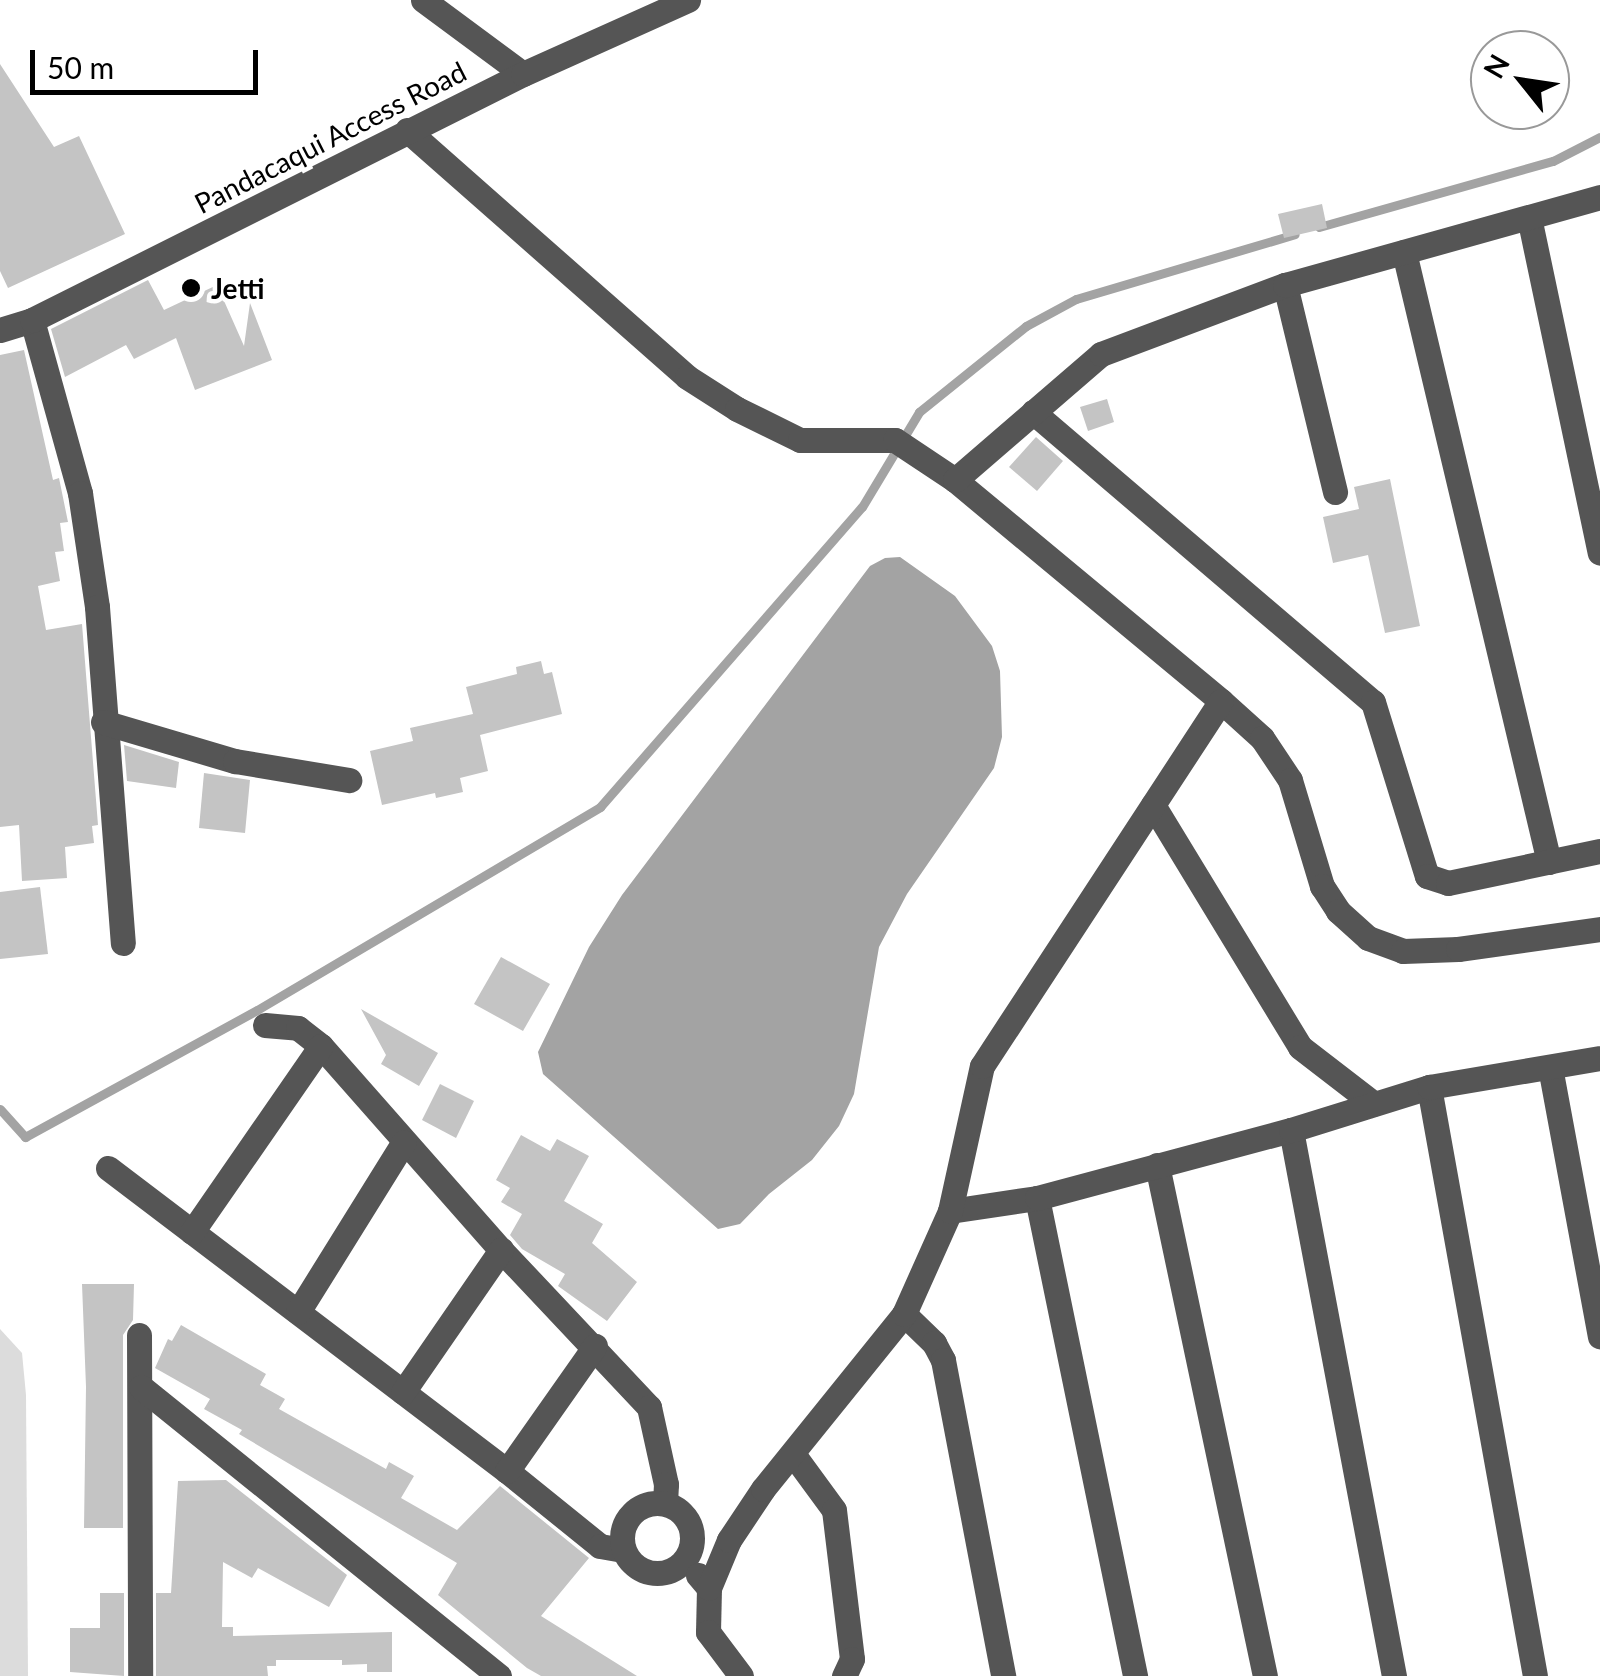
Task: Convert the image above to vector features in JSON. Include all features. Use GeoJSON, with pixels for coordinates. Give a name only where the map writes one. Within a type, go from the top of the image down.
{"type":"FeatureCollection","features":[{"type":"Feature","properties":{"kind":"street"},"geometry":{"type":"LineString","coordinates":[[423,0],[523,74]]}},
{"type":"Feature","properties":{"kind":"street","name":"Pandacaqui Access Road"},"geometry":{"type":"LineString","coordinates":[[0,330],[32,320],[659,5],[688,0]]}},
{"type":"Feature","properties":{"kind":"street"},"geometry":{"type":"LineString","coordinates":[[407,130],[687,377],[737,410],[800,440],[894,440],[949,476],[1221,701],[1262,738],[1290,780],[1322,886],[1338,911],[1368,938],[1403,951],[1458,950],[1600,929]]}},
{"type":"Feature","properties":{"kind":"street"},"geometry":{"type":"LineString","coordinates":[[949,476],[1101,354],[1285,284],[1600,196]]}},
{"type":"Feature","properties":{"kind":"street"},"geometry":{"type":"LineString","coordinates":[[1529,217],[1600,553]]}},
{"type":"Feature","properties":{"kind":"street"},"geometry":{"type":"LineString","coordinates":[[1404,252],[1549,862]]}},
{"type":"Feature","properties":{"kind":"street"},"geometry":{"type":"LineString","coordinates":[[1285,284],[1335,492]]}},
{"type":"Feature","properties":{"kind":"street"},"geometry":{"type":"LineString","coordinates":[[32,320],[80,493],[104,661],[103,722],[123,944]]}},
{"type":"Feature","properties":{"kind":"street"},"geometry":{"type":"LineString","coordinates":[[1032,412],[1373,702],[1427,876],[1448,883],[1600,852]]}},
{"type":"Feature","properties":{"kind":"street"},"geometry":{"type":"LineString","coordinates":[[741,1676],[708,1632],[709,1588],[729,1540],[763,1488],[904,1314],[950,1212],[982,1066],[1221,701]]}},
{"type":"Feature","properties":{"kind":"street"},"geometry":{"type":"LineString","coordinates":[[103,722],[250,765],[350,780]]}},
{"type":"Feature","properties":{"kind":"street"},"geometry":{"type":"LineString","coordinates":[[1153,805],[1300,1047],[1374,1104]]}},
{"type":"Feature","properties":{"kind":"street"},"geometry":{"type":"LineString","coordinates":[[265,1025],[298,1028],[321,1046],[501,1250],[649,1406],[666,1484],[665,1503]]}},
{"type":"Feature","properties":{"kind":"street"},"geometry":{"type":"LineString","coordinates":[[192,1232],[321,1046]]}},
{"type":"Feature","properties":{"kind":"street"},"geometry":{"type":"LineString","coordinates":[[950,1212],[1036,1198],[1291,1130],[1429,1087],[1600,1058]]}},
{"type":"Feature","properties":{"kind":"street"},"geometry":{"type":"LineString","coordinates":[[1550,1067],[1600,1336]]}},
{"type":"Feature","properties":{"kind":"street"},"geometry":{"type":"LineString","coordinates":[[1429,1087],[1535,1676]]}},
{"type":"Feature","properties":{"kind":"street"},"geometry":{"type":"LineString","coordinates":[[1291,1130],[1394,1676]]}},
{"type":"Feature","properties":{"kind":"street"},"geometry":{"type":"LineString","coordinates":[[298,1312],[404,1142]]}},
{"type":"Feature","properties":{"kind":"street"},"geometry":{"type":"LineString","coordinates":[[1157,1166],[1264,1676]]}},
{"type":"Feature","properties":{"kind":"street"},"geometry":{"type":"LineString","coordinates":[[108,1168],[600,1546],[623,1550],[639,1569],[664,1573],[685,1560],[692,1541],[686,1517],[665,1503],[640,1506],[624,1525],[623,1550]]}},
{"type":"Feature","properties":{"kind":"street"},"geometry":{"type":"LineString","coordinates":[[1036,1198],[1135,1676]]}},
{"type":"Feature","properties":{"kind":"street"},"geometry":{"type":"LineString","coordinates":[[403,1392],[501,1250]]}},
{"type":"Feature","properties":{"kind":"street"},"geometry":{"type":"LineString","coordinates":[[904,1314],[934,1342],[943,1360],[1003,1676]]}},
{"type":"Feature","properties":{"kind":"street"},"geometry":{"type":"LineString","coordinates":[[139,1335],[140,1676]]}},
{"type":"Feature","properties":{"kind":"street"},"geometry":{"type":"LineString","coordinates":[[507,1471],[595,1346]]}},
{"type":"Feature","properties":{"kind":"street"},"geometry":{"type":"LineString","coordinates":[[141,1386],[499,1676]]}},
{"type":"Feature","properties":{"kind":"street"},"geometry":{"type":"LineString","coordinates":[[793,1454],[834,1510],[852,1658],[844,1676]]}},
{"type":"Feature","properties":{"kind":"street"},"geometry":{"type":"LineString","coordinates":[[685,1560],[709,1588]]}},
{"type":"Feature","properties":{"kind":"shaded area"},"geometry":{"type":"Polygon","coordinates":[[[900,557],[955,596],[992,646],[1000,671],[1002,737],[994,768],[907,894],[879,947],[854,1094],[839,1126],[812,1160],[769,1194],[740,1224],[718,1229],[543,1074],[538,1052],[589,947],[622,895],[870,566],[885,558],[900,557]]]}},
{"type":"Feature","properties":{"kind":"shaded area"},"geometry":{"type":"Polygon","coordinates":[[[0,1329],[22,1353],[26,1395],[28,1676],[0,1676],[0,1329]]]}},
{"type":"Feature","properties":{"kind":"building"},"geometry":{"type":"Polygon","coordinates":[[[0,64],[54,147],[79,136],[125,234],[8,288],[0,271],[0,64]]]}},
{"type":"Feature","properties":{"kind":"building"},"geometry":{"type":"Polygon","coordinates":[[[1322,204],[1327,228],[1284,238],[1278,214],[1322,204]]]}},
{"type":"Feature","properties":{"kind":"building"},"geometry":{"type":"Polygon","coordinates":[[[148,280],[164,310],[217,285],[244,346],[250,303],[272,360],[195,390],[176,338],[134,359],[126,345],[65,377],[51,329],[148,280]]]}},
{"type":"Feature","properties":{"kind":"building"},"geometry":{"type":"Polygon","coordinates":[[[24,350],[53,480],[59,478],[68,522],[60,523],[64,551],[55,552],[60,581],[38,586],[46,630],[82,624],[98,825],[92,826],[94,843],[65,847],[67,878],[22,881],[19,825],[0,827],[0,355],[24,350]]]}},
{"type":"Feature","properties":{"kind":"building"},"geometry":{"type":"Polygon","coordinates":[[[1107,399],[1114,422],[1088,431],[1080,407],[1107,399]]]}},
{"type":"Feature","properties":{"kind":"building"},"geometry":{"type":"Polygon","coordinates":[[[1036,437],[1063,461],[1037,491],[1009,467],[1036,437]]]}},
{"type":"Feature","properties":{"kind":"building"},"geometry":{"type":"Polygon","coordinates":[[[1390,479],[1420,626],[1385,633],[1368,555],[1333,563],[1323,517],[1359,509],[1354,487],[1390,479]]]}},
{"type":"Feature","properties":{"kind":"building"},"geometry":{"type":"Polygon","coordinates":[[[541,661],[544,674],[552,672],[562,714],[480,735],[488,771],[460,778],[463,792],[436,798],[435,793],[382,805],[370,751],[413,741],[410,728],[473,714],[466,687],[517,674],[516,667],[541,661]]]}},
{"type":"Feature","properties":{"kind":"building"},"geometry":{"type":"Polygon","coordinates":[[[124,745],[179,762],[176,788],[127,781],[124,745]]]}},
{"type":"Feature","properties":{"kind":"building"},"geometry":{"type":"Polygon","coordinates":[[[204,773],[250,780],[245,833],[199,828],[204,773]]]}},
{"type":"Feature","properties":{"kind":"building"},"geometry":{"type":"Polygon","coordinates":[[[40,887],[48,954],[0,959],[0,892],[40,887]]]}},
{"type":"Feature","properties":{"kind":"building"},"geometry":{"type":"Polygon","coordinates":[[[501,957],[550,984],[523,1031],[474,1004],[501,957]]]}},
{"type":"Feature","properties":{"kind":"building"},"geometry":{"type":"Polygon","coordinates":[[[361,1009],[438,1053],[419,1086],[381,1064],[386,1055],[361,1009]]]}},
{"type":"Feature","properties":{"kind":"building"},"geometry":{"type":"Polygon","coordinates":[[[440,1084],[474,1101],[456,1138],[422,1120],[440,1084]]]}},
{"type":"Feature","properties":{"kind":"building"},"geometry":{"type":"Polygon","coordinates":[[[521,1135],[550,1151],[557,1139],[589,1156],[564,1201],[603,1224],[592,1243],[637,1282],[607,1321],[558,1286],[565,1274],[522,1249],[510,1235],[522,1214],[501,1202],[510,1188],[496,1180],[521,1135]]]}},
{"type":"Feature","properties":{"kind":"building"},"geometry":{"type":"Polygon","coordinates":[[[82,1284],[134,1284],[133,1320],[123,1335],[123,1528],[84,1528],[86,1387],[82,1284]]]}},
{"type":"Feature","properties":{"kind":"building"},"geometry":{"type":"Polygon","coordinates":[[[181,1325],[266,1374],[260,1385],[285,1399],[279,1409],[386,1469],[389,1462],[414,1476],[401,1498],[457,1530],[500,1486],[589,1558],[541,1616],[637,1676],[541,1676],[527,1668],[438,1595],[457,1563],[239,1434],[242,1430],[204,1409],[210,1399],[155,1368],[168,1339],[172,1341],[181,1325]]]}},
{"type":"Feature","properties":{"kind":"building"},"geometry":{"type":"Polygon","coordinates":[[[226,1480],[347,1575],[329,1607],[258,1568],[252,1578],[223,1562],[222,1627],[233,1627],[233,1636],[392,1632],[392,1672],[367,1672],[367,1664],[342,1665],[342,1660],[276,1660],[276,1666],[267,1666],[268,1676],[156,1676],[156,1593],[171,1593],[178,1481],[226,1480]]]}},
{"type":"Feature","properties":{"kind":"building"},"geometry":{"type":"Polygon","coordinates":[[[100,1593],[124,1593],[124,1676],[70,1672],[70,1628],[100,1628],[100,1593]]]}},
{"type":"Feature","properties":{"kind":"waterway"},"geometry":{"type":"LineString","coordinates":[[1319,227],[1553,161],[1600,137]]}},
{"type":"Feature","properties":{"kind":"waterway"},"geometry":{"type":"LineString","coordinates":[[0,1109],[25,1137],[257,1010],[600,807],[862,507],[919,412],[1026,326],[1076,299],[1295,234]]}},
{"type":"Feature","properties":{"kind":"place","name":"Jetti"},"geometry":{"type":"Point","coordinates":[191,288]}}]}
